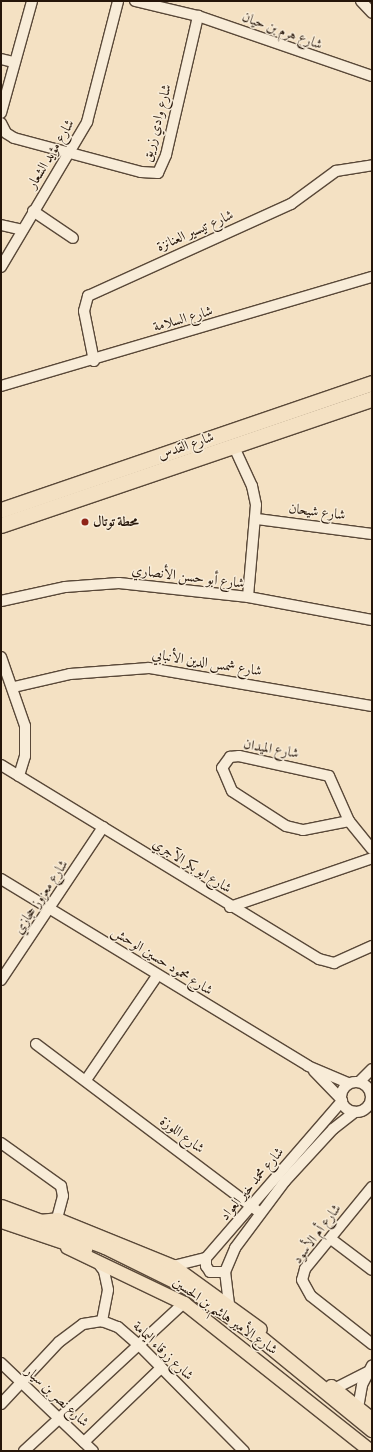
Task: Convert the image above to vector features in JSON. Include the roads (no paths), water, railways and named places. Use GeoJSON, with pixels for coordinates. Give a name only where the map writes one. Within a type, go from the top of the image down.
{"type":"FeatureCollection","features":[{"type":"Feature","properties":{"kind":"highway","name":"شارع القدس"},"geometry":{"type":"LineString","coordinates":[[1,510],[372,383]]}},
{"type":"Feature","properties":{"kind":"highway","name":"شارع القدس"},"geometry":{"type":"LineString","coordinates":[[1,525],[372,399]]}},
{"type":"Feature","properties":{"kind":"highway","name":"شارع الأمير هاشم بن الحسين"},"geometry":{"type":"LineString","coordinates":[[1,1207],[133,1259],[190,1288],[253,1332],[372,1429]]}},
{"type":"Feature","properties":{"kind":"highway","name":"شارع الأمير هاشم بن الحسين"},"geometry":{"type":"LineString","coordinates":[[1,1220],[98,1253],[181,1292],[275,1359],[366,1447]]}},
{"type":"Feature","properties":{"kind":"main road","name":"شارع الأمير هاشم بن الحسين"},"geometry":{"type":"LineString","coordinates":[[39,1221],[57,1219],[173,1266],[229,1304],[372,1419]]}},
{"type":"Feature","properties":{"kind":"main road","name":"شارع الأمير هاشم بن الحسين"},"geometry":{"type":"LineString","coordinates":[[54,1238],[98,1263],[184,1304],[366,1447]]}},
{"type":"Feature","properties":{"kind":"street"},"geometry":{"type":"LineString","coordinates":[[1,113],[13,62],[32,1]]}},
{"type":"Feature","properties":{"kind":"street","name":"شارع مؤيد الشعار"},"geometry":{"type":"LineString","coordinates":[[1,267],[22,230],[71,154],[87,122],[118,1]]}},
{"type":"Feature","properties":{"kind":"street","name":"شارع هرم بن حيان"},"geometry":{"type":"LineString","coordinates":[[135,1],[198,16],[372,76]]}},
{"type":"Feature","properties":{"kind":"street"},"geometry":{"type":"LineString","coordinates":[[361,1],[372,13]]}},
{"type":"Feature","properties":{"kind":"street","name":"شارع وادي زريق"},"geometry":{"type":"LineString","coordinates":[[71,154],[158,173],[166,155],[198,16]]}},
{"type":"Feature","properties":{"kind":"street"},"geometry":{"type":"LineString","coordinates":[[1,59],[13,62]]}},
{"type":"Feature","properties":{"kind":"street"},"geometry":{"type":"LineString","coordinates":[[1,123],[6,133],[14,138],[71,154]]}},
{"type":"Feature","properties":{"kind":"street","name":"شارع تيسير العنانزة"},"geometry":{"type":"LineString","coordinates":[[94,361],[84,310],[88,296],[292,204],[336,171],[372,165]]}},
{"type":"Feature","properties":{"kind":"street"},"geometry":{"type":"LineString","coordinates":[[34,211],[73,238]]}},
{"type":"Feature","properties":{"kind":"street"},"geometry":{"type":"LineString","coordinates":[[1,224],[22,230]]}},
{"type":"Feature","properties":{"kind":"street","name":"شارع السلامة"},"geometry":{"type":"LineString","coordinates":[[1,386],[94,361],[372,277]]}},
{"type":"Feature","properties":{"kind":"street"},"geometry":{"type":"LineString","coordinates":[[234,447],[252,486],[258,518],[248,597]]}},
{"type":"Feature","properties":{"kind":"street","name":"شارع شيحان"},"geometry":{"type":"LineString","coordinates":[[258,518],[372,534]]}},
{"type":"Feature","properties":{"kind":"street","name":"شارع أبو حسن الأنصاري"},"geometry":{"type":"LineString","coordinates":[[1,601],[65,586],[119,583],[248,597],[372,620]]}},
{"type":"Feature","properties":{"kind":"street"},"geometry":{"type":"LineString","coordinates":[[1,657],[14,687],[26,744],[19,776]]}},
{"type":"Feature","properties":{"kind":"street","name":"شارع شمس الدين الأنبابي"},"geometry":{"type":"LineString","coordinates":[[14,687],[70,674],[149,668],[372,706]]}},
{"type":"Feature","properties":{"kind":"street","name":"شارع الميدان"},"geometry":{"type":"LineString","coordinates":[[349,821],[303,830],[286,826],[232,791],[222,768],[230,757],[239,756],[330,776],[349,821],[372,849]]}},
{"type":"Feature","properties":{"kind":"street","name":"شارع ابو بكر الآجري"},"geometry":{"type":"LineString","coordinates":[[1,765],[230,907],[327,963],[344,960],[372,946]]}},
{"type":"Feature","properties":{"kind":"street","name":"شارع معزوز حجازي"},"geometry":{"type":"LineString","coordinates":[[1,980],[51,909],[103,827]]}},
{"type":"Feature","properties":{"kind":"street"},"geometry":{"type":"LineString","coordinates":[[230,907],[372,858]]}},
{"type":"Feature","properties":{"kind":"street","name":"شارع محمود حسين الوحش"},"geometry":{"type":"LineString","coordinates":[[1,879],[157,976],[308,1066],[348,1084]]}},
{"type":"Feature","properties":{"kind":"street"},"geometry":{"type":"LineString","coordinates":[[86,1080],[157,976]]}},
{"type":"Feature","properties":{"kind":"street","name":"شارع اللوزة"},"geometry":{"type":"LineString","coordinates":[[36,1044],[86,1080],[260,1213]]}},
{"type":"Feature","properties":{"kind":"street","name":"شارع محمود حسين الوحش"},"geometry":{"type":"LineString","coordinates":[[308,1066],[341,1100],[364,1112]]}},
{"type":"Feature","properties":{"kind":"street"},"geometry":{"type":"LineString","coordinates":[[348,1084],[359,1082],[372,1069]]}},
{"type":"Feature","properties":{"kind":"street"},"geometry":{"type":"LineString","coordinates":[[359,1082],[372,1095]]}},
{"type":"Feature","properties":{"kind":"street","name":"شارع محمد خير العواد"},"geometry":{"type":"LineString","coordinates":[[206,1258],[341,1100],[348,1084]]}},
{"type":"Feature","properties":{"kind":"street","name":"شارع محمد خير العواد"},"geometry":{"type":"LineString","coordinates":[[229,1304],[225,1272],[235,1248],[260,1213],[309,1154],[364,1112],[372,1095]]}},
{"type":"Feature","properties":{"kind":"street"},"geometry":{"type":"LineString","coordinates":[[1,1143],[62,1186],[63,1196],[57,1219]]}},
{"type":"Feature","properties":{"kind":"street","name":"شارع أم الأسود"},"geometry":{"type":"LineString","coordinates":[[372,1187],[306,1270],[304,1286],[372,1344]]}},
{"type":"Feature","properties":{"kind":"street"},"geometry":{"type":"LineString","coordinates":[[331,1239],[372,1270]]}},
{"type":"Feature","properties":{"kind":"street"},"geometry":{"type":"LineString","coordinates":[[173,1266],[206,1258],[206,1266],[210,1272],[225,1272]]}},
{"type":"Feature","properties":{"kind":"street"},"geometry":{"type":"LineString","coordinates":[[1,1404],[74,1330],[90,1322],[102,1321],[108,1290],[104,1271],[98,1263]]}},
{"type":"Feature","properties":{"kind":"street"},"geometry":{"type":"LineString","coordinates":[[24,1451],[58,1417],[184,1304]]}},
{"type":"Feature","properties":{"kind":"street","name":"شارع زرقاء اليمامة"},"geometry":{"type":"LineString","coordinates":[[102,1321],[118,1327],[139,1345],[160,1368],[244,1451]]}},
{"type":"Feature","properties":{"kind":"street","name":"شارع نصر بن سيار"},"geometry":{"type":"LineString","coordinates":[[1,1363],[93,1451]]}},
{"type":"Feature","properties":{"kind":"street"},"geometry":{"type":"LineString","coordinates":[[84,1442],[160,1368]]}},
{"type":"Feature","properties":{"kind":"street"},"geometry":{"type":"LineString","coordinates":[[334,1388],[369,1368]]}},
{"type":"Feature","properties":{"kind":"street"},"geometry":{"type":"LineString","coordinates":[[358,1408],[369,1368]]}},
{"type":"Feature","properties":{"kind":"place","name":"محطة توتال"},"geometry":{"type":"Point","coordinates":[85,522]}}]}
